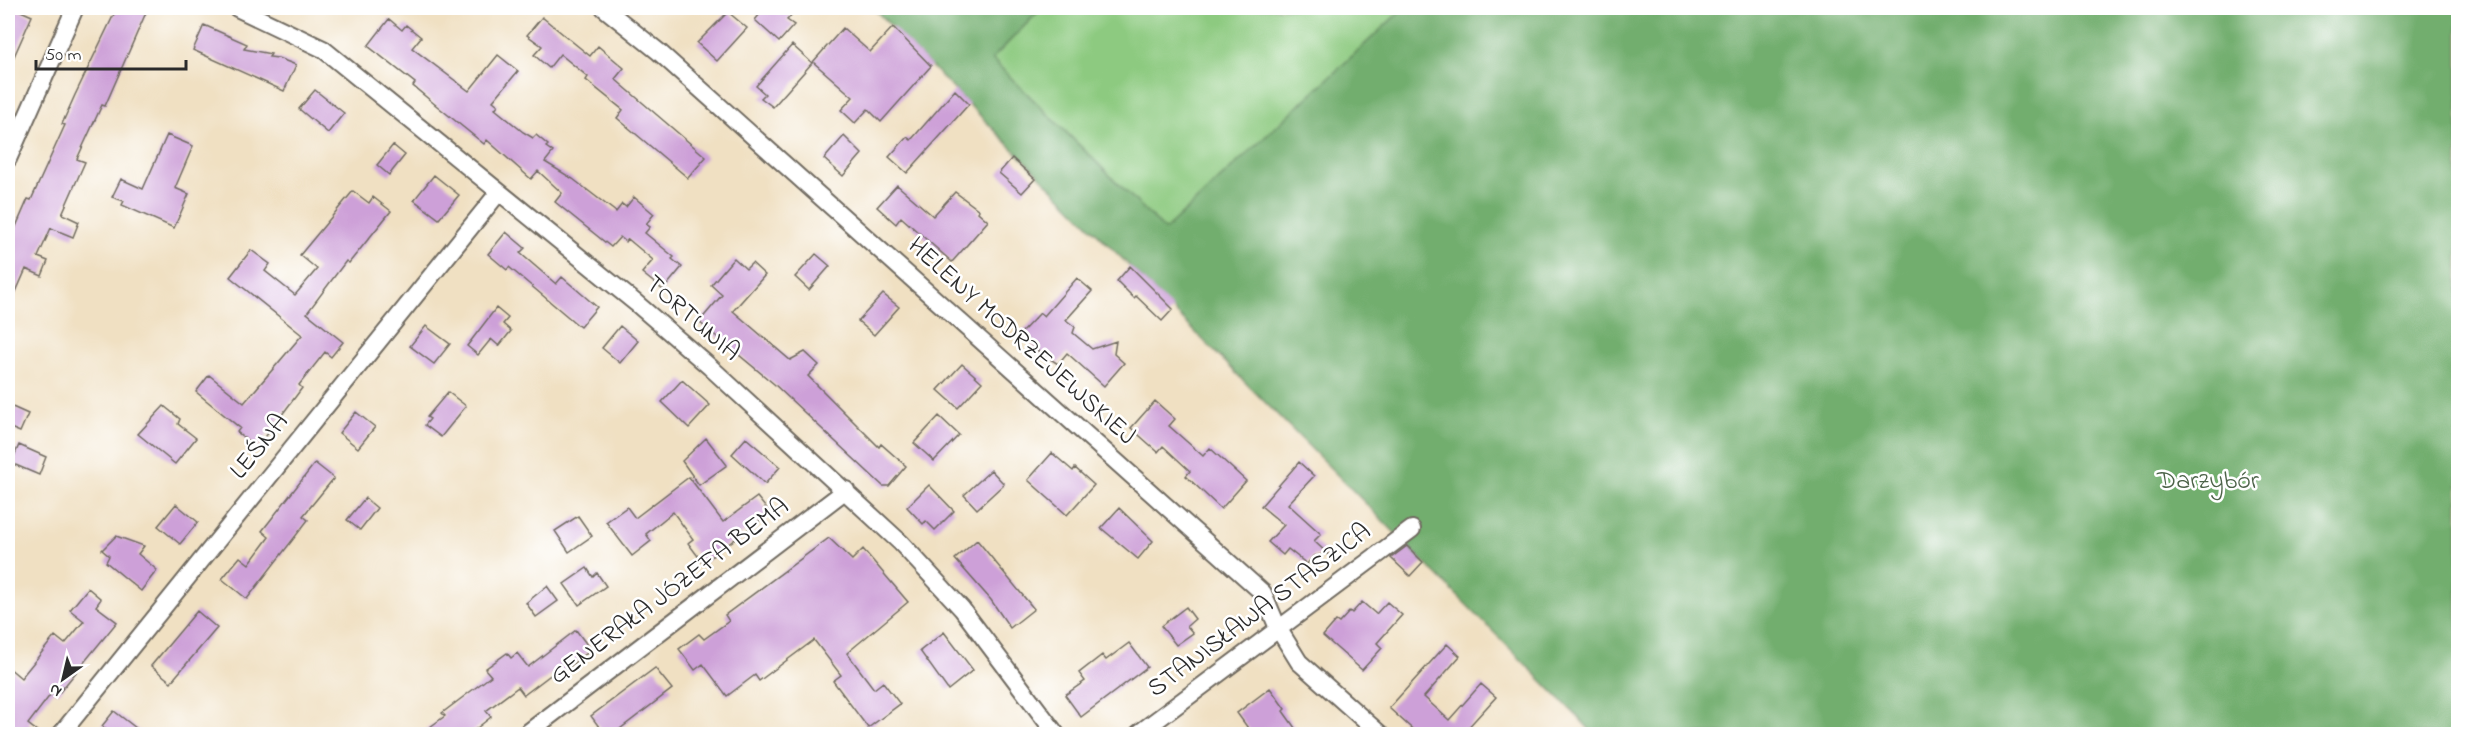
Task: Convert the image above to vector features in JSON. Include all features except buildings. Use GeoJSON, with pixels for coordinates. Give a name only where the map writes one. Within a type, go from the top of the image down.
{"type":"FeatureCollection","features":[{"type":"Feature","properties":{"kind":"street"},"geometry":{"type":"LineString","coordinates":[[8,159],[75,8]]}},
{"type":"Feature","properties":{"kind":"street","name":"TORTUNIA"},"geometry":{"type":"LineString","coordinates":[[237,8],[324,49],[645,310],[902,543],[962,609],[1056,735]]}},
{"type":"Feature","properties":{"kind":"street","name":"HELENY MODRZEJEWSKIEJ"},"geometry":{"type":"LineString","coordinates":[[604,8],[659,52],[1263,593],[1278,628],[1299,662],[1380,735]]}},
{"type":"Feature","properties":{"kind":"street","name":"LEŚNA"},"geometry":{"type":"LineString","coordinates":[[61,735],[499,192]]}},
{"type":"Feature","properties":{"kind":"street","name":"GENERAŁA JÓZEFA BEMA"},"geometry":{"type":"LineString","coordinates":[[526,735],[846,490]]}},
{"type":"Feature","properties":{"kind":"street","name":"STANISŁAWA STASZICA"},"geometry":{"type":"LineString","coordinates":[[1138,735],[1412,529]]}},
{"type":"Feature","properties":{"kind":"green space","name":"Darzybór"},"geometry":{"type":"Polygon","coordinates":[[[873,8],[1042,8],[992,59],[1165,230],[1404,8],[2458,8],[2458,734],[1589,734],[1590,730],[1579,718],[873,8]]]}},
{"type":"Feature","properties":{"kind":"green space"},"geometry":{"type":"Polygon","coordinates":[[[1042,8],[1404,8],[1165,230],[992,59],[1042,8]]]}}]}
